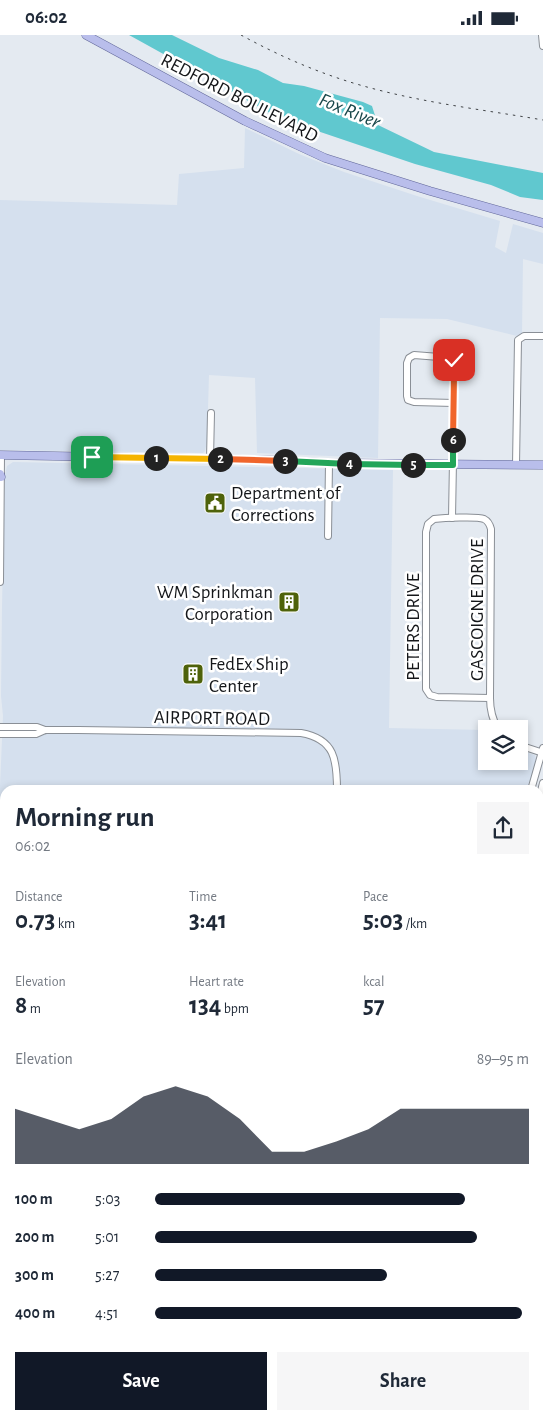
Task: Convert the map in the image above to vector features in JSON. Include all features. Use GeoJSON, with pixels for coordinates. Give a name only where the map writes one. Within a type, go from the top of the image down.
{"type":"FeatureCollection","features":[{"type":"Feature","properties":{"kind":"main road","name":"REDFORD BOULEVARD"},"geometry":{"type":"LineString","coordinates":[[86,35],[267,132],[317,155],[543,223]]}},
{"type":"Feature","properties":{"kind":"main road"},"geometry":{"type":"LineString","coordinates":[[0,455],[329,463],[543,465]]}},
{"type":"Feature","properties":{"kind":"street"},"geometry":{"type":"LineString","coordinates":[[542,35],[543,46]]}},
{"type":"Feature","properties":{"kind":"street"},"geometry":{"type":"LineString","coordinates":[[516,465],[519,339],[524,336],[543,336]]}},
{"type":"Feature","properties":{"kind":"street","name":"GASCOIGNE DRIVE"},"geometry":{"type":"LineString","coordinates":[[454,403],[414,402],[408,400],[407,363],[410,357],[422,355],[452,358],[454,362],[454,403],[452,518],[482,519],[489,523],[491,529],[490,697],[494,720]]}},
{"type":"Feature","properties":{"kind":"street"},"geometry":{"type":"LineString","coordinates":[[210,459],[211,413]]}},
{"type":"Feature","properties":{"kind":"street"},"geometry":{"type":"LineString","coordinates":[[0,455],[0,582]]}},
{"type":"Feature","properties":{"kind":"street"},"geometry":{"type":"LineString","coordinates":[[328,536],[329,463]]}},
{"type":"Feature","properties":{"kind":"street","name":"PETERS DRIVE"},"geometry":{"type":"LineString","coordinates":[[452,518],[433,519],[426,528],[426,689],[430,695],[437,697],[490,697]]}},
{"type":"Feature","properties":{"kind":"street","name":"AIRPORT ROAD"},"geometry":{"type":"LineString","coordinates":[[0,727],[36,727],[45,731]]}},
{"type":"Feature","properties":{"kind":"street","name":"AIRPORT ROAD"},"geometry":{"type":"LineString","coordinates":[[0,734],[36,734],[45,731],[308,734],[323,741],[333,754],[336,765],[337,785]]}},
{"type":"Feature","properties":{"kind":"street"},"geometry":{"type":"LineString","coordinates":[[528,747],[542,751],[532,785]]}},
{"type":"Feature","properties":{"kind":"shaded area"},"geometry":{"type":"Polygon","coordinates":[[[245,128],[299,154],[344,172],[500,221],[495,247],[506,253],[513,224],[543,233],[543,264],[523,259],[522,334],[517,336],[447,319],[380,318],[378,458],[257,453],[255,378],[209,375],[207,442],[203,453],[0,450],[0,200],[177,205],[179,174],[244,168],[245,128]]]}},
{"type":"Feature","properties":{"kind":"shaded area"},"geometry":{"type":"Polygon","coordinates":[[[13,462],[393,470],[389,728],[478,730],[478,770],[528,770],[528,753],[535,755],[536,759],[529,785],[0,785],[3,716],[1,696],[5,475],[7,466],[13,462]]]}},
{"type":"Feature","properties":{"kind":"water","name":"Fox River"},"geometry":{"type":"Polygon","coordinates":[[[129,35],[172,35],[219,58],[258,70],[283,83],[304,86],[363,102],[372,106],[378,125],[434,152],[543,173],[543,200],[520,197],[491,185],[415,164],[279,118],[129,35]]]}},
{"type":"Feature","properties":{"kind":"railway"},"geometry":{"type":"LineString","coordinates":[[241,35],[302,65],[367,87],[433,102],[543,120]]}},
{"type":"Feature","properties":{"kind":"place","name":"Department of Corrections"},"geometry":{"type":"Point","coordinates":[215,503]}},
{"type":"Feature","properties":{"kind":"place","name":"WM Sprinkman Corporation"},"geometry":{"type":"Point","coordinates":[289,602]}},
{"type":"Feature","properties":{"kind":"place","name":"FedEx Ship Center"},"geometry":{"type":"Point","coordinates":[193,674]}},
{"type":"Feature","properties":{"kind":"route"},"geometry":{"type":"LineString","coordinates":[[92,457],[453,465],[454,360]]}}]}
